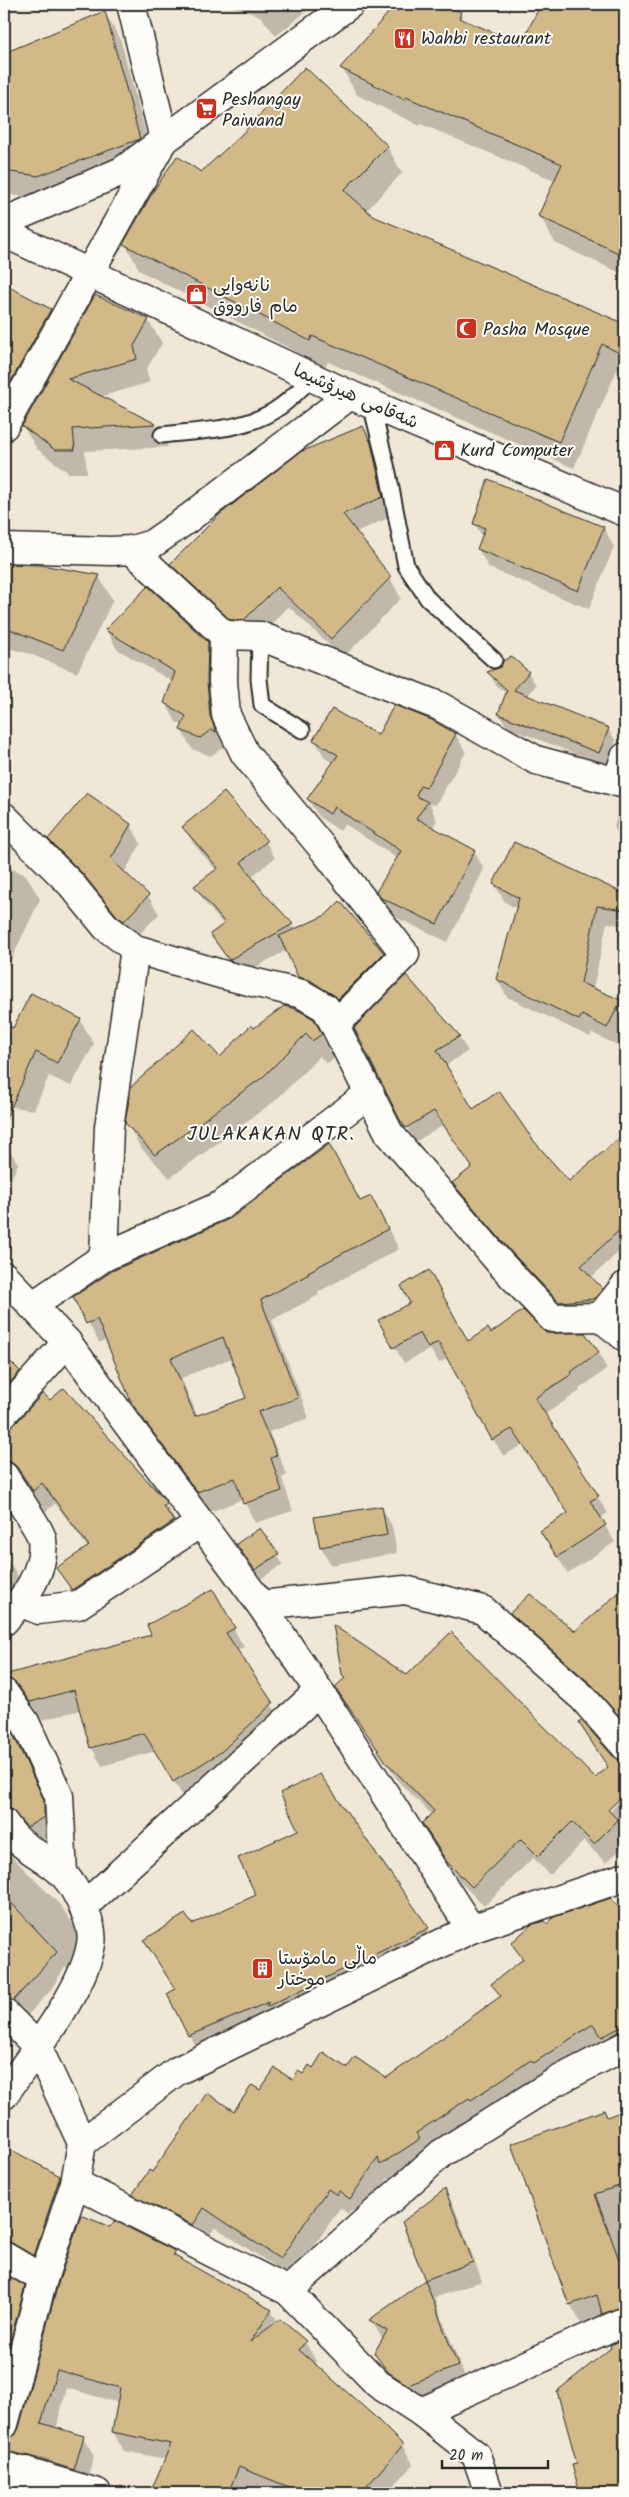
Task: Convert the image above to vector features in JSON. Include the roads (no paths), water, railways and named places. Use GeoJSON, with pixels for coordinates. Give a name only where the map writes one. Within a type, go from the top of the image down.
{"type":"FeatureCollection","features":[{"type":"Feature","properties":{"kind":"street"},"geometry":{"type":"LineString","coordinates":[[4,426],[164,139],[131,4]]}},
{"type":"Feature","properties":{"kind":"street"},"geometry":{"type":"LineString","coordinates":[[4,222],[122,171],[350,4]]}},
{"type":"Feature","properties":{"kind":"street","name":"شەقامی هیرۆشیما"},"geometry":{"type":"LineString","coordinates":[[4,233],[312,378],[625,512]]}},
{"type":"Feature","properties":{"kind":"street"},"geometry":{"type":"LineString","coordinates":[[4,548],[68,551],[132,550],[152,544],[361,400]]}},
{"type":"Feature","properties":{"kind":"street"},"geometry":{"type":"LineString","coordinates":[[132,550],[224,635],[260,636],[439,706],[536,760],[623,774]]}},
{"type":"Feature","properties":{"kind":"street"},"geometry":{"type":"LineString","coordinates":[[224,635],[223,680],[226,715],[245,754],[325,851],[405,954],[336,1024]]}},
{"type":"Feature","properties":{"kind":"street"},"geometry":{"type":"LineString","coordinates":[[4,817],[71,884],[106,927],[135,950],[302,994],[326,1008],[336,1024],[389,1133],[501,1264],[552,1318],[600,1317],[625,1337]]}},
{"type":"Feature","properties":{"kind":"street"},"geometry":{"type":"LineString","coordinates":[[104,1257],[109,1127],[135,950]]}},
{"type":"Feature","properties":{"kind":"street"},"geometry":{"type":"LineString","coordinates":[[32,1306],[104,1257],[222,1205],[370,1093]]}},
{"type":"Feature","properties":{"kind":"street"},"geometry":{"type":"LineString","coordinates":[[4,1276],[67,1342],[261,1605],[319,1691],[471,1929]]}},
{"type":"Feature","properties":{"kind":"street"},"geometry":{"type":"LineString","coordinates":[[600,1317],[625,1286]]}},
{"type":"Feature","properties":{"kind":"street"},"geometry":{"type":"LineString","coordinates":[[4,1413],[67,1342]]}},
{"type":"Feature","properties":{"kind":"street"},"geometry":{"type":"LineString","coordinates":[[4,1476],[42,1538],[40,1568],[12,1612]]}},
{"type":"Feature","properties":{"kind":"street"},"geometry":{"type":"LineString","coordinates":[[12,1612],[78,1605],[200,1523]]}},
{"type":"Feature","properties":{"kind":"street"},"geometry":{"type":"LineString","coordinates":[[261,1605],[405,1590],[483,1610],[583,1698],[625,1746]]}},
{"type":"Feature","properties":{"kind":"street"},"geometry":{"type":"LineString","coordinates":[[84,1906],[319,1691]]}},
{"type":"Feature","properties":{"kind":"street"},"geometry":{"type":"LineString","coordinates":[[4,1693],[25,1722],[59,1796],[64,1874]]}},
{"type":"Feature","properties":{"kind":"street"},"geometry":{"type":"LineString","coordinates":[[4,1823],[12,1837],[64,1874],[84,1906],[92,1942],[83,1975],[4,2095]]}},
{"type":"Feature","properties":{"kind":"street"},"geometry":{"type":"LineString","coordinates":[[82,2143],[177,2071],[471,1929],[625,1877]]}},
{"type":"Feature","properties":{"kind":"street"},"geometry":{"type":"LineString","coordinates":[[4,2013],[37,2046],[82,2143],[75,2183],[43,2279],[4,2424]]}},
{"type":"Feature","properties":{"kind":"street"},"geometry":{"type":"LineString","coordinates":[[288,2291],[442,2153],[555,2082],[625,2046]]}},
{"type":"Feature","properties":{"kind":"street"},"geometry":{"type":"LineString","coordinates":[[75,2183],[288,2291],[378,2384],[421,2412],[476,2455],[489,2493]]}},
{"type":"Feature","properties":{"kind":"street"},"geometry":{"type":"LineString","coordinates":[[4,2256],[43,2279]]}},
{"type":"Feature","properties":{"kind":"street"},"geometry":{"type":"LineString","coordinates":[[421,2412],[625,2320]]}},
{"type":"Feature","properties":{"kind":"street"},"geometry":{"type":"LineString","coordinates":[[18,2477],[97,2493]]}},
{"type":"Feature","properties":{"kind":"lane"},"geometry":{"type":"LineString","coordinates":[[162,435],[227,427],[259,419],[280,406],[312,378]]}},
{"type":"Feature","properties":{"kind":"lane"},"geometry":{"type":"LineString","coordinates":[[361,400],[388,473],[406,566],[428,599],[494,660]]}},
{"type":"Feature","properties":{"kind":"lane"},"geometry":{"type":"LineString","coordinates":[[260,636],[259,679],[262,705],[302,730]]}},
{"type":"Feature","properties":{"kind":"place","name":"Wahbi restaurant"},"geometry":{"type":"Point","coordinates":[405,38]}},
{"type":"Feature","properties":{"kind":"place","name":"Peshangay Paiwand"},"geometry":{"type":"Point","coordinates":[206,109]}},
{"type":"Feature","properties":{"kind":"place","name":"نانەوایی مام فارووق"},"geometry":{"type":"Point","coordinates":[197,295]}},
{"type":"Feature","properties":{"kind":"place","name":"Pasha Mosque"},"geometry":{"type":"Point","coordinates":[467,329]}},
{"type":"Feature","properties":{"kind":"place","name":"Kurd Computer"},"geometry":{"type":"Point","coordinates":[444,450]}},
{"type":"Feature","properties":{"kind":"place","name":"ماڵى مامۆستا موختار"},"geometry":{"type":"Point","coordinates":[262,1968]}},
{"type":"Feature","properties":{"kind":"district","name":"JULAKAKAN QTR."},"geometry":{"type":"Point","coordinates":[271,1133]}}]}
